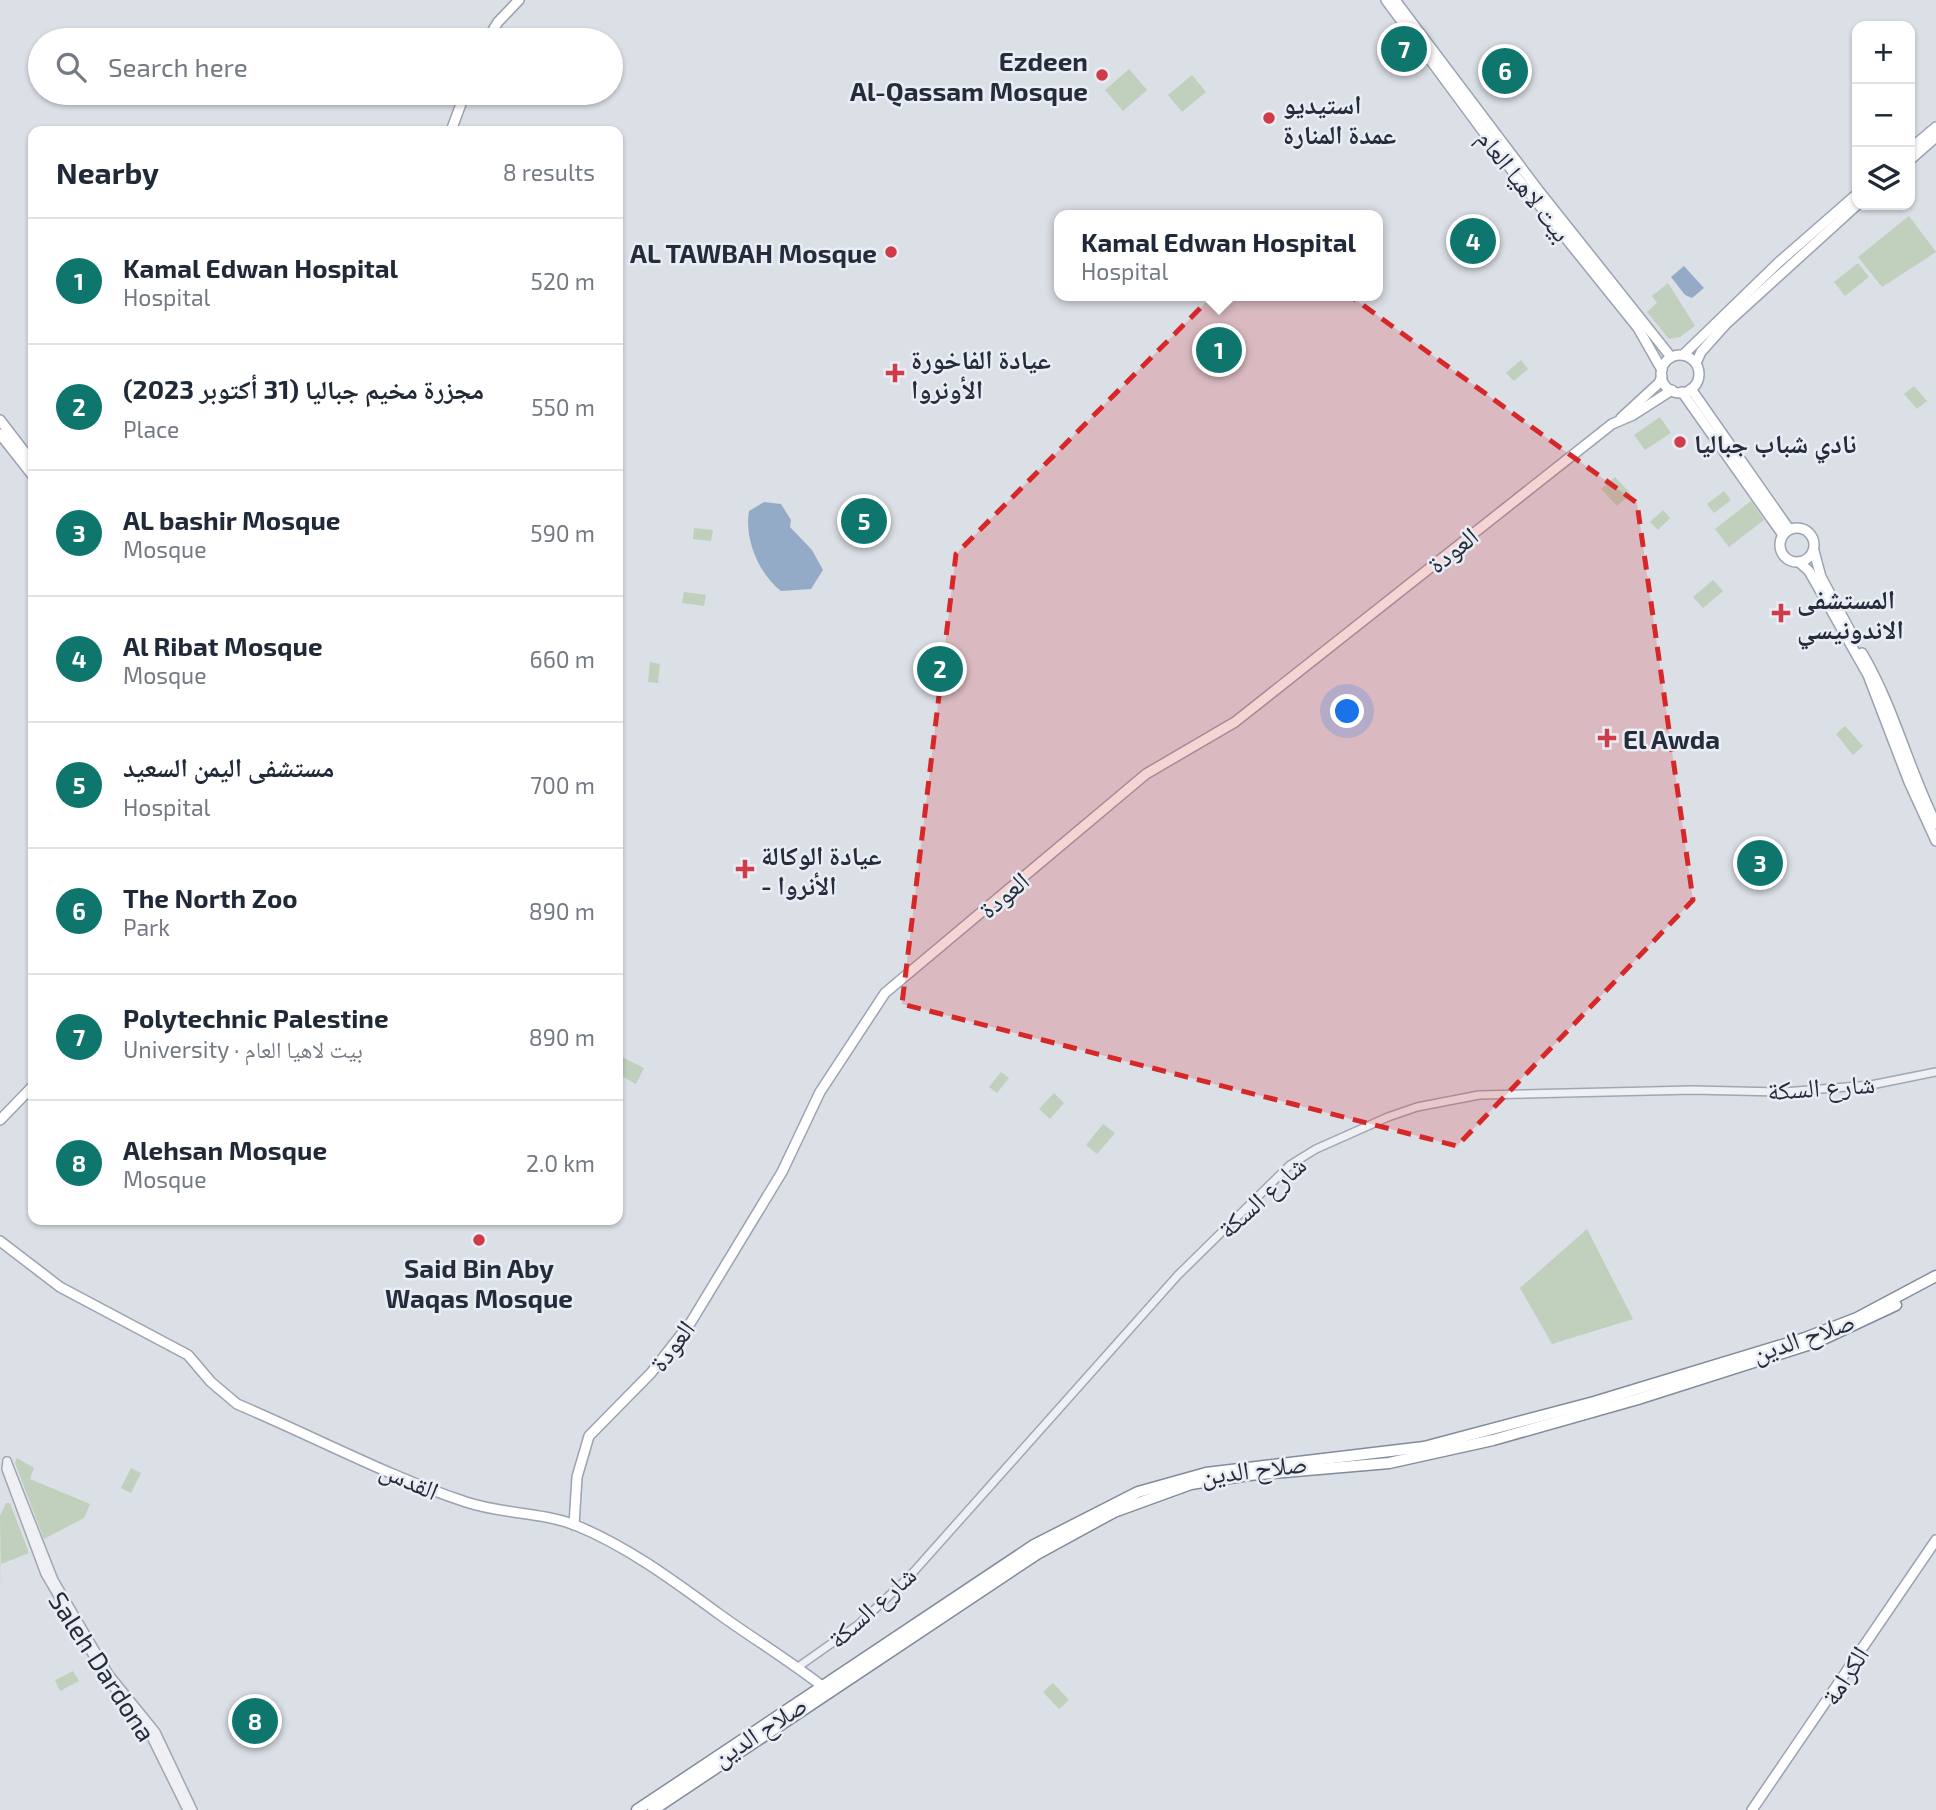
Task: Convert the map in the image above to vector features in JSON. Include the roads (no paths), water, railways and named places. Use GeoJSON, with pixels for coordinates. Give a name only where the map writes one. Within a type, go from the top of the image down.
{"type":"FeatureCollection","features":[{"type":"Feature","properties":{"kind":"highway","name":"صلاح الدين"},"geometry":{"type":"LineString","coordinates":[[653,1810],[827,1690],[909,1626],[1034,1545],[1138,1492],[1206,1473],[1424,1447],[1594,1402],[1805,1338],[1857,1318],[1936,1276]]}},
{"type":"Feature","properties":{"kind":"highway","name":"صلاح الدين"},"geometry":{"type":"LineString","coordinates":[[637,1810],[1037,1555],[1114,1512],[1178,1488],[1239,1476],[1389,1463],[1527,1431],[1817,1342],[1878,1315],[1936,1283]]}},
{"type":"Feature","properties":{"kind":"main road"},"geometry":{"type":"LineString","coordinates":[[494,28],[519,0]]}},
{"type":"Feature","properties":{"kind":"main road","name":"بيت لاهيا العام"},"geometry":{"type":"LineString","coordinates":[[1386,0],[1519,180],[1638,328],[1662,373]]}},
{"type":"Feature","properties":{"kind":"main road","name":"بيت لاهيا العام"},"geometry":{"type":"LineString","coordinates":[[1395,0],[1539,191],[1671,357]]}},
{"type":"Feature","properties":{"kind":"main road"},"geometry":{"type":"LineString","coordinates":[[453,126],[461,105]]}},
{"type":"Feature","properties":{"kind":"main road"},"geometry":{"type":"LineString","coordinates":[[1912,147],[1936,127]]}},
{"type":"Feature","properties":{"kind":"main road"},"geometry":{"type":"LineString","coordinates":[[1915,156],[1936,137]]}},
{"type":"Feature","properties":{"kind":"main road"},"geometry":{"type":"LineString","coordinates":[[1686,391],[1672,390],[1662,373],[1671,357],[1683,355],[1779,262],[1852,198]]}},
{"type":"Feature","properties":{"kind":"main road"},"geometry":{"type":"LineString","coordinates":[[1686,391],[1699,377],[1696,363],[1701,352],[1726,324],[1852,210]]}},
{"type":"Feature","properties":{"kind":"main road"},"geometry":{"type":"LineString","coordinates":[[1683,355],[1696,363]]}},
{"type":"Feature","properties":{"kind":"main road","name":"العودة"},"geometry":{"type":"LineString","coordinates":[[574,1525],[578,1477],[589,1436],[651,1373],[691,1322],[708,1288],[782,1172],[820,1093],[886,993],[1146,774],[1235,722],[1500,510],[1621,418],[1659,383],[1662,373]]}},
{"type":"Feature","properties":{"kind":"main road","name":"العودة"},"geometry":{"type":"LineString","coordinates":[[1621,418],[1633,415],[1672,390]]}},
{"type":"Feature","properties":{"kind":"main road"},"geometry":{"type":"LineString","coordinates":[[1686,391],[1786,532]]}},
{"type":"Feature","properties":{"kind":"main road"},"geometry":{"type":"LineString","coordinates":[[0,420],[28,456]]}},
{"type":"Feature","properties":{"kind":"main road"},"geometry":{"type":"LineString","coordinates":[[0,434],[28,470]]}},
{"type":"Feature","properties":{"kind":"main road"},"geometry":{"type":"LineString","coordinates":[[1814,551],[1799,562],[1789,561],[1782,554],[1780,545],[1786,532],[1800,528],[1808,531],[1814,541],[1821,577],[1882,689],[1936,824]]}},
{"type":"Feature","properties":{"kind":"main road"},"geometry":{"type":"LineString","coordinates":[[1799,562],[1809,572],[1868,675],[1909,782],[1936,841]]}},
{"type":"Feature","properties":{"kind":"main road"},"geometry":{"type":"LineString","coordinates":[[0,1121],[28,1091]]}},
{"type":"Feature","properties":{"kind":"main road","name":"القدس"},"geometry":{"type":"LineString","coordinates":[[0,1241],[60,1287],[188,1355],[211,1382],[237,1404],[425,1488],[475,1505],[574,1525],[615,1545],[686,1588],[827,1690]]}},
{"type":"Feature","properties":{"kind":"main road","name":"الكرامة"},"geometry":{"type":"LineString","coordinates":[[1752,1810],[1936,1541]]}},
{"type":"Feature","properties":{"kind":"street","name":"شارع السكة"},"geometry":{"type":"LineString","coordinates":[[798,1667],[859,1624],[909,1577],[1178,1275],[1273,1180],[1308,1153],[1417,1107],[1479,1095],[1692,1090],[1784,1092],[1871,1085],[1936,1072]]}},
{"type":"Feature","properties":{"kind":"street","name":"Saleh Dardona"},"geometry":{"type":"LineString","coordinates":[[187,1810],[149,1733],[106,1678],[45,1574],[6,1468],[7,1461],[54,1580],[109,1674],[156,1732],[193,1810]]}},
{"type":"Feature","properties":{"kind":"water"},"geometry":{"type":"Polygon","coordinates":[[[1684,266],[1704,288],[1692,298],[1685,295],[1671,277],[1684,266]]]}},
{"type":"Feature","properties":{"kind":"water"},"geometry":{"type":"Polygon","coordinates":[[[764,502],[781,504],[791,520],[790,527],[812,550],[823,570],[811,589],[781,591],[760,566],[751,544],[748,522],[749,511],[764,502]]]}},
{"type":"Feature","properties":{"kind":"place","name":"Polytechnic Palestine"},"geometry":{"type":"Point","coordinates":[1404,49]}},
{"type":"Feature","properties":{"kind":"place","name":"The North Zoo"},"geometry":{"type":"Point","coordinates":[1505,71]}},
{"type":"Feature","properties":{"kind":"place","name":"Ezdeen Al-Qassam Mosque"},"geometry":{"type":"Point","coordinates":[1102,75]}},
{"type":"Feature","properties":{"kind":"place","name":"استيديو عمدة المنارة"},"geometry":{"type":"Point","coordinates":[1269,118]}},
{"type":"Feature","properties":{"kind":"place","name":"Al Ribat Mosque"},"geometry":{"type":"Point","coordinates":[1473,241]}},
{"type":"Feature","properties":{"kind":"place","name":"AL TAWBAH Mosque"},"geometry":{"type":"Point","coordinates":[891,252]}},
{"type":"Feature","properties":{"kind":"place","name":"Kamal Edwan Hospital"},"geometry":{"type":"Point","coordinates":[1219,350]}},
{"type":"Feature","properties":{"kind":"place","name":"عيادة الفاخورة الأونروا"},"geometry":{"type":"Point","coordinates":[895,373]}},
{"type":"Feature","properties":{"kind":"place","name":"نادي شباب جباليا"},"geometry":{"type":"Point","coordinates":[1680,442]}},
{"type":"Feature","properties":{"kind":"place","name":"مستشفى اليمن السعيد"},"geometry":{"type":"Point","coordinates":[864,521]}},
{"type":"Feature","properties":{"kind":"place","name":"المستشفى الاندونيسي"},"geometry":{"type":"Point","coordinates":[1781,613]}},
{"type":"Feature","properties":{"kind":"place","name":"مجزرة مخيم جباليا (31 أكتوبر 2023)"},"geometry":{"type":"Point","coordinates":[940,669]}},
{"type":"Feature","properties":{"kind":"place","name":"El Awda"},"geometry":{"type":"Point","coordinates":[1607,738]}},
{"type":"Feature","properties":{"kind":"place","name":"AL bashir Mosque"},"geometry":{"type":"Point","coordinates":[1760,863]}},
{"type":"Feature","properties":{"kind":"place","name":"عيادة الوكالة - الأنروا"},"geometry":{"type":"Point","coordinates":[745,869]}},
{"type":"Feature","properties":{"kind":"place","name":"Said Bin Aby Waqas Mosque"},"geometry":{"type":"Point","coordinates":[479,1240]}},
{"type":"Feature","properties":{"kind":"place","name":"Alehsan Mosque"},"geometry":{"type":"Point","coordinates":[255,1721]}}]}
